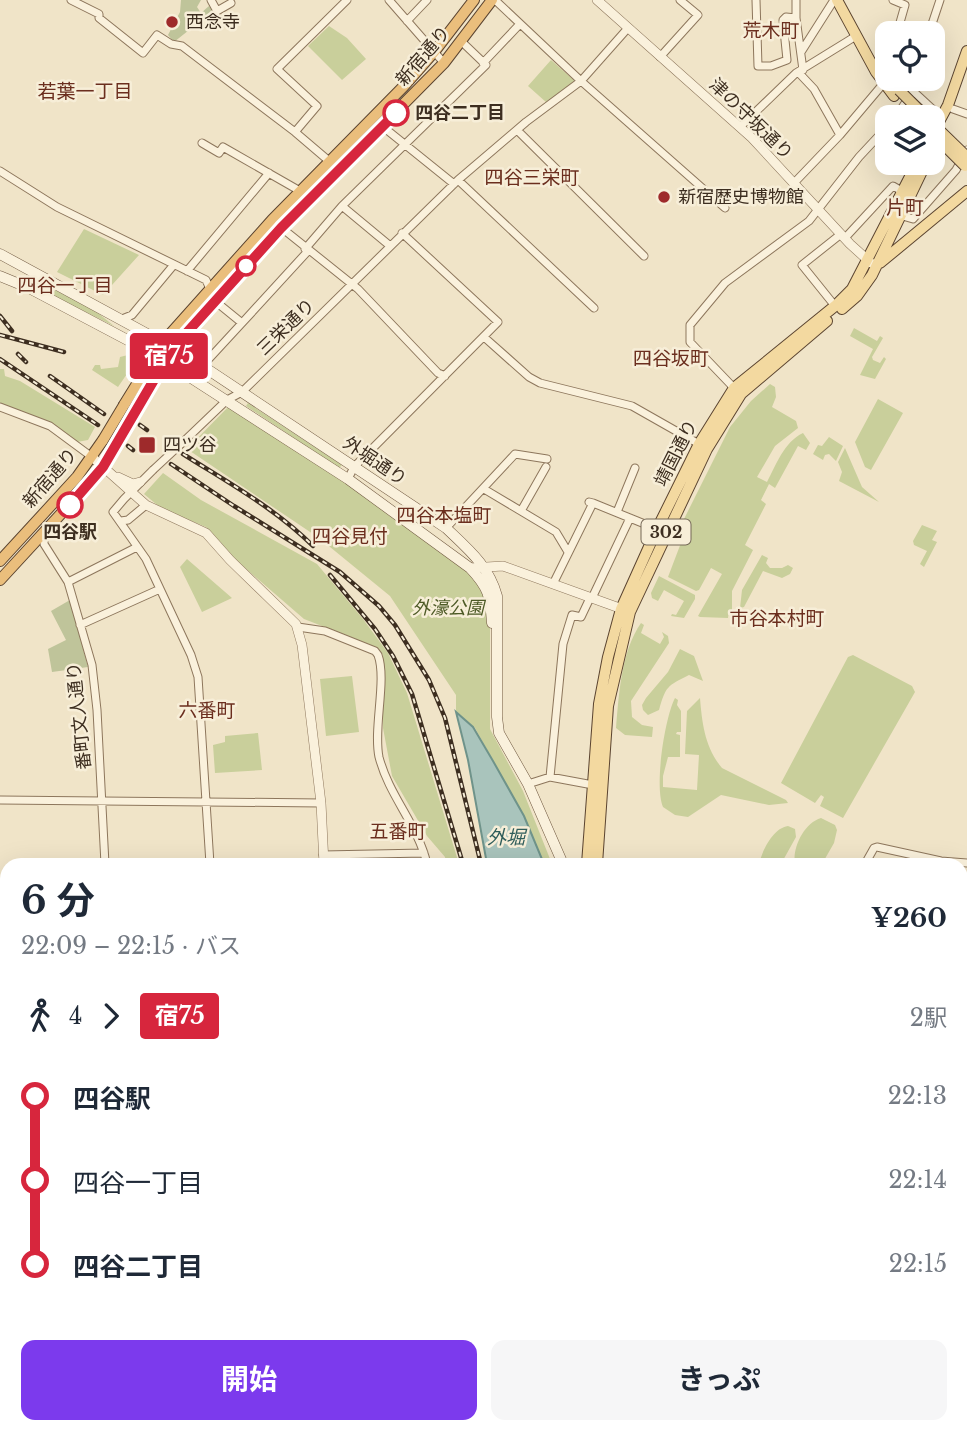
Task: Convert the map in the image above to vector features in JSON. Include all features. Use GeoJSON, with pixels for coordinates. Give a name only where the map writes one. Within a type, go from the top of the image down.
{"type":"FeatureCollection","features":[{"type":"Feature","properties":{"kind":"highway","name":"新宿通り"},"geometry":{"type":"LineString","coordinates":[[0,580],[103,467],[174,348],[215,301],[300,191],[434,52],[474,0]]}},
{"type":"Feature","properties":{"kind":"highway","name":"新宿通り"},"geometry":{"type":"LineString","coordinates":[[0,561],[92,457],[163,342],[210,289],[382,126],[443,63],[493,0]]}},
{"type":"Feature","properties":{"kind":"main road"},"geometry":{"type":"LineString","coordinates":[[836,0],[856,36],[875,61]]}},
{"type":"Feature","properties":{"kind":"main road"},"geometry":{"type":"LineString","coordinates":[[845,0],[875,55]]}},
{"type":"Feature","properties":{"kind":"main road"},"geometry":{"type":"LineString","coordinates":[[945,119],[967,51]]}},
{"type":"Feature","properties":{"kind":"main road"},"geometry":{"type":"LineString","coordinates":[[945,116],[967,72]]}},
{"type":"Feature","properties":{"kind":"main road"},"geometry":{"type":"LineString","coordinates":[[896,93],[906,105]]}},
{"type":"Feature","properties":{"kind":"main road"},"geometry":{"type":"LineString","coordinates":[[896,93],[911,105]]}},
{"type":"Feature","properties":{"kind":"main road"},"geometry":{"type":"LineString","coordinates":[[945,139],[966,164]]}},
{"type":"Feature","properties":{"kind":"main road"},"geometry":{"type":"LineString","coordinates":[[945,145],[966,164]]}},
{"type":"Feature","properties":{"kind":"main road","name":"靖国通り"},"geometry":{"type":"LineString","coordinates":[[597,858],[608,706],[625,610],[731,408],[741,394],[857,296],[879,259],[900,194],[910,175]]}},
{"type":"Feature","properties":{"kind":"main road"},"geometry":{"type":"LineString","coordinates":[[879,259],[920,175]]}},
{"type":"Feature","properties":{"kind":"main road","name":"302"},"geometry":{"type":"LineString","coordinates":[[879,259],[902,244],[967,191]]}},
{"type":"Feature","properties":{"kind":"main road"},"geometry":{"type":"LineString","coordinates":[[879,259],[902,244]]}},
{"type":"Feature","properties":{"kind":"main road"},"geometry":{"type":"LineString","coordinates":[[0,254],[27,269]]}},
{"type":"Feature","properties":{"kind":"main road","name":"靖国通り"},"geometry":{"type":"LineString","coordinates":[[587,858],[601,692],[608,657],[657,528],[699,444],[734,388],[835,306],[879,259]]}},
{"type":"Feature","properties":{"kind":"main road","name":"外堀通り"},"geometry":{"type":"LineString","coordinates":[[1,274],[27,269],[174,348],[446,528],[484,566],[493,580],[497,596],[499,733],[528,784],[560,858]]}},
{"type":"Feature","properties":{"kind":"main road","name":"外堀通り"},"geometry":{"type":"LineString","coordinates":[[1,274],[154,354],[227,400],[348,479],[470,568],[485,583],[490,597],[493,639],[492,728],[531,804],[554,858]]}},
{"type":"Feature","properties":{"kind":"street"},"geometry":{"type":"LineString","coordinates":[[71,0],[99,14],[99,18],[143,52],[157,35],[177,47],[182,46],[329,160]]}},
{"type":"Feature","properties":{"kind":"street"},"geometry":{"type":"LineString","coordinates":[[211,0],[216,11],[231,3]]}},
{"type":"Feature","properties":{"kind":"street"},"geometry":{"type":"LineString","coordinates":[[295,132],[317,106],[277,71],[277,68],[347,0]]}},
{"type":"Feature","properties":{"kind":"street"},"geometry":{"type":"LineString","coordinates":[[389,0],[443,63]]}},
{"type":"Feature","properties":{"kind":"street"},"geometry":{"type":"LineString","coordinates":[[407,21],[427,0]]}},
{"type":"Feature","properties":{"kind":"street"},"geometry":{"type":"LineString","coordinates":[[493,0],[725,208]]}},
{"type":"Feature","properties":{"kind":"street","name":"津の守坂通り"},"geometry":{"type":"LineString","coordinates":[[597,0],[740,127],[843,236],[879,259]]}},
{"type":"Feature","properties":{"kind":"street"},"geometry":{"type":"LineString","coordinates":[[660,57],[698,15],[681,0]]}},
{"type":"Feature","properties":{"kind":"street"},"geometry":{"type":"LineString","coordinates":[[756,0],[758,66],[771,66],[787,60],[783,20],[786,17],[796,18]]}},
{"type":"Feature","properties":{"kind":"street"},"geometry":{"type":"LineString","coordinates":[[796,0],[801,71],[840,135]]}},
{"type":"Feature","properties":{"kind":"street"},"geometry":{"type":"LineString","coordinates":[[801,53],[836,0]]}},
{"type":"Feature","properties":{"kind":"street"},"geometry":{"type":"LineString","coordinates":[[893,0],[905,5],[900,21]]}},
{"type":"Feature","properties":{"kind":"street"},"geometry":{"type":"LineString","coordinates":[[933,21],[940,0]]}},
{"type":"Feature","properties":{"kind":"street"},"geometry":{"type":"LineString","coordinates":[[483,63],[519,24]]}},
{"type":"Feature","properties":{"kind":"street","name":"三栄通り"},"geometry":{"type":"LineString","coordinates":[[130,492],[227,400],[242,391],[456,182],[517,130],[581,81],[628,28]]}},
{"type":"Feature","properties":{"kind":"street"},"geometry":{"type":"LineString","coordinates":[[740,127],[801,71],[856,36]]}},
{"type":"Feature","properties":{"kind":"street"},"geometry":{"type":"LineString","coordinates":[[198,364],[206,362],[242,323],[342,206],[486,65],[461,41]]}},
{"type":"Feature","properties":{"kind":"street"},"geometry":{"type":"LineString","coordinates":[[794,183],[840,135],[875,89]]}},
{"type":"Feature","properties":{"kind":"street"},"geometry":{"type":"LineString","coordinates":[[904,105],[913,91],[939,114],[948,111],[967,114]]}},
{"type":"Feature","properties":{"kind":"street"},"geometry":{"type":"LineString","coordinates":[[382,126],[456,182],[594,308]]}},
{"type":"Feature","properties":{"kind":"street"},"geometry":{"type":"LineString","coordinates":[[517,130],[644,256]]}},
{"type":"Feature","properties":{"kind":"street"},"geometry":{"type":"LineString","coordinates":[[734,388],[690,342],[690,325],[725,283],[809,221],[875,140]]}},
{"type":"Feature","properties":{"kind":"street"},"geometry":{"type":"LineString","coordinates":[[202,143],[219,153],[223,147],[300,191]]}},
{"type":"Feature","properties":{"kind":"street"},"geometry":{"type":"LineString","coordinates":[[899,215],[913,219],[956,170],[967,150]]}},
{"type":"Feature","properties":{"kind":"street"},"geometry":{"type":"LineString","coordinates":[[0,171],[57,207],[206,280],[210,289]]}},
{"type":"Feature","properties":{"kind":"street"},"geometry":{"type":"LineString","coordinates":[[187,271],[268,173]]}},
{"type":"Feature","properties":{"kind":"street"},"geometry":{"type":"LineString","coordinates":[[835,306],[802,265],[843,236],[892,187],[900,190],[900,194]]}},
{"type":"Feature","properties":{"kind":"street"},"geometry":{"type":"LineString","coordinates":[[342,206],[389,245]]}},
{"type":"Feature","properties":{"kind":"street"},"geometry":{"type":"LineString","coordinates":[[276,224],[352,284],[438,373],[445,376]]}},
{"type":"Feature","properties":{"kind":"street"},"geometry":{"type":"LineString","coordinates":[[348,479],[355,467],[498,322],[402,233]]}},
{"type":"Feature","properties":{"kind":"street"},"geometry":{"type":"LineString","coordinates":[[122,319],[132,315],[172,264]]}},
{"type":"Feature","properties":{"kind":"street"},"geometry":{"type":"LineString","coordinates":[[215,301],[242,323]]}},
{"type":"Feature","properties":{"kind":"street"},"geometry":{"type":"LineString","coordinates":[[484,337],[529,377],[540,383],[632,406],[699,444]]}},
{"type":"Feature","properties":{"kind":"street"},"geometry":{"type":"LineString","coordinates":[[0,407],[50,426],[92,457],[146,505],[206,533],[298,627],[321,803],[324,858]]}},
{"type":"Feature","properties":{"kind":"street"},"geometry":{"type":"LineString","coordinates":[[446,528],[515,454],[546,463],[521,511]]}},
{"type":"Feature","properties":{"kind":"street"},"geometry":{"type":"LineString","coordinates":[[617,512],[635,468]]}},
{"type":"Feature","properties":{"kind":"street"},"geometry":{"type":"LineString","coordinates":[[113,477],[133,484],[140,482]]}},
{"type":"Feature","properties":{"kind":"street"},"geometry":{"type":"LineString","coordinates":[[484,489],[556,532],[568,552]]}},
{"type":"Feature","properties":{"kind":"street"},"geometry":{"type":"LineString","coordinates":[[130,492],[114,510],[116,518],[121,521],[128,520],[146,505]]}},
{"type":"Feature","properties":{"kind":"street"},"geometry":{"type":"LineString","coordinates":[[553,584],[591,502],[657,528]]}},
{"type":"Feature","properties":{"kind":"street"},"geometry":{"type":"LineString","coordinates":[[550,777],[563,644],[572,615],[582,617],[630,518]]}},
{"type":"Feature","properties":{"kind":"street"},"geometry":{"type":"LineString","coordinates":[[121,521],[146,559],[198,677],[210,858]]}},
{"type":"Feature","properties":{"kind":"street","name":"番町文人通り"},"geometry":{"type":"LineString","coordinates":[[44,533],[44,544],[68,582],[92,664],[105,858]]}},
{"type":"Feature","properties":{"kind":"street"},"geometry":{"type":"LineString","coordinates":[[68,582],[137,547]]}},
{"type":"Feature","properties":{"kind":"street"},"geometry":{"type":"LineString","coordinates":[[470,568],[503,566],[625,610]]}},
{"type":"Feature","properties":{"kind":"street"},"geometry":{"type":"LineString","coordinates":[[80,625],[160,589]]}},
{"type":"Feature","properties":{"kind":"street"},"geometry":{"type":"LineString","coordinates":[[298,627],[325,631],[378,655],[379,757],[392,792],[418,834],[425,858]]}},
{"type":"Feature","properties":{"kind":"street"},"geometry":{"type":"LineString","coordinates":[[528,784],[550,777],[593,785]]}},
{"type":"Feature","properties":{"kind":"street"},"geometry":{"type":"LineString","coordinates":[[0,800],[321,803]]}},
{"type":"Feature","properties":{"kind":"street"},"geometry":{"type":"LineString","coordinates":[[869,858],[875,847],[931,858]]}},
{"type":"Feature","properties":{"kind":"street"},"geometry":{"type":"LineString","coordinates":[[353,858],[424,853]]}},
{"type":"Feature","properties":{"kind":"green space"},"geometry":{"type":"Polygon","coordinates":[[[181,0],[201,0],[197,7],[201,13],[209,6],[213,11],[174,42],[168,35],[180,12],[181,0]]]}},
{"type":"Feature","properties":{"kind":"green space"},"geometry":{"type":"Polygon","coordinates":[[[329,26],[347,38],[366,59],[342,80],[308,46],[329,26]]]}},
{"type":"Feature","properties":{"kind":"green space"},"geometry":{"type":"Polygon","coordinates":[[[551,60],[576,82],[547,103],[528,86],[551,60]]]}},
{"type":"Feature","properties":{"kind":"green space"},"geometry":{"type":"Polygon","coordinates":[[[84,229],[139,255],[103,295],[57,272],[84,229]]]}},
{"type":"Feature","properties":{"kind":"green space"},"geometry":{"type":"Polygon","coordinates":[[[30,278],[92,308],[114,326],[27,283],[30,278]]]}},
{"type":"Feature","properties":{"kind":"green space"},"geometry":{"type":"Polygon","coordinates":[[[854,328],[877,341],[880,336],[883,338],[872,357],[880,363],[884,357],[886,359],[875,379],[860,375],[873,349],[850,336],[854,328]]]}},
{"type":"Feature","properties":{"kind":"green space"},"geometry":{"type":"Polygon","coordinates":[[[128,355],[131,368],[118,387],[92,370],[95,365],[100,365],[101,369],[118,367],[120,357],[128,355]]]}},
{"type":"Feature","properties":{"kind":"green space"},"geometry":{"type":"Polygon","coordinates":[[[0,369],[4,369],[5,376],[20,381],[95,427],[88,440],[77,442],[52,423],[0,403],[0,369]]]}},
{"type":"Feature","properties":{"kind":"green space"},"geometry":{"type":"Polygon","coordinates":[[[770,384],[775,387],[776,397],[772,407],[796,421],[798,428],[775,446],[757,477],[767,482],[781,454],[796,437],[803,433],[810,443],[806,450],[798,446],[775,488],[769,484],[761,500],[766,504],[745,545],[753,550],[732,591],[732,610],[729,610],[728,618],[700,617],[698,616],[722,574],[711,568],[696,591],[668,577],[684,535],[684,519],[730,427],[751,401],[770,384]]]}},
{"type":"Feature","properties":{"kind":"green space"},"geometry":{"type":"Polygon","coordinates":[[[878,399],[903,413],[871,470],[865,467],[855,442],[878,399]]]}},
{"type":"Feature","properties":{"kind":"green space"},"geometry":{"type":"Polygon","coordinates":[[[248,403],[342,465],[339,468],[246,406],[248,403]]]}},
{"type":"Feature","properties":{"kind":"green space","name":"外濠公園"},"geometry":{"type":"Polygon","coordinates":[[[231,404],[348,479],[480,579],[490,597],[490,729],[523,791],[550,858],[542,858],[524,816],[475,728],[456,712],[456,695],[390,596],[319,538],[187,449],[231,404]]]}},
{"type":"Feature","properties":{"kind":"green space"},"geometry":{"type":"Polygon","coordinates":[[[829,437],[843,446],[836,461],[829,454],[825,455],[823,460],[813,454],[818,445],[822,446],[829,437]]]}},
{"type":"Feature","properties":{"kind":"green space"},"geometry":{"type":"Polygon","coordinates":[[[845,448],[862,487],[879,502],[839,481],[842,472],[838,462],[845,448]]]}},
{"type":"Feature","properties":{"kind":"green space","name":"外濠公園"},"geometry":{"type":"Polygon","coordinates":[[[163,473],[201,500],[317,564],[388,653],[407,693],[457,858],[445,858],[427,836],[392,776],[383,728],[383,655],[353,638],[304,619],[237,561],[206,527],[162,509],[144,494],[163,473]]]}},
{"type":"Feature","properties":{"kind":"green space"},"geometry":{"type":"Polygon","coordinates":[[[922,525],[937,531],[932,540],[937,542],[924,567],[920,564],[927,551],[914,545],[913,541],[922,525]]]}},
{"type":"Feature","properties":{"kind":"green space"},"geometry":{"type":"Polygon","coordinates":[[[762,555],[768,558],[766,563],[770,568],[788,565],[793,568],[790,574],[782,578],[763,571],[744,607],[740,608],[742,590],[762,555]]]}},
{"type":"Feature","properties":{"kind":"green space"},"geometry":{"type":"Polygon","coordinates":[[[187,559],[232,598],[202,612],[180,567],[187,559]]]}},
{"type":"Feature","properties":{"kind":"green space"},"geometry":{"type":"Polygon","coordinates":[[[659,576],[695,595],[684,618],[671,616],[676,615],[684,601],[664,590],[658,601],[652,598],[651,593],[659,576]]]}},
{"type":"Feature","properties":{"kind":"green space"},"geometry":{"type":"Polygon","coordinates":[[[70,600],[88,667],[52,672],[48,649],[66,640],[51,611],[70,600]]]}},
{"type":"Feature","properties":{"kind":"green space"},"geometry":{"type":"Polygon","coordinates":[[[641,623],[644,625],[641,633],[660,644],[664,637],[662,632],[668,636],[669,643],[631,701],[632,717],[642,725],[653,727],[652,737],[625,735],[616,728],[625,660],[641,623]]]}},
{"type":"Feature","properties":{"kind":"green space"},"geometry":{"type":"Polygon","coordinates":[[[680,649],[694,656],[703,681],[689,675],[676,682],[666,691],[659,710],[648,715],[642,705],[668,672],[680,649]]]}},
{"type":"Feature","properties":{"kind":"green space"},"geometry":{"type":"Polygon","coordinates":[[[853,655],[912,686],[915,692],[843,818],[820,806],[824,797],[821,795],[815,803],[781,783],[848,657],[853,655]]]}},
{"type":"Feature","properties":{"kind":"green space"},"geometry":{"type":"Polygon","coordinates":[[[352,676],[359,732],[326,736],[320,679],[352,676]]]}},
{"type":"Feature","properties":{"kind":"green space"},"geometry":{"type":"Polygon","coordinates":[[[675,698],[681,711],[681,732],[676,734],[680,735],[680,757],[668,757],[663,787],[697,790],[699,755],[685,754],[687,711],[700,698],[708,744],[722,768],[788,803],[769,805],[721,795],[688,817],[675,815],[663,807],[660,768],[668,720],[675,698]]]}},
{"type":"Feature","properties":{"kind":"green space"},"geometry":{"type":"Polygon","coordinates":[[[258,733],[262,770],[215,773],[213,745],[225,742],[225,736],[258,733]]]}},
{"type":"Feature","properties":{"kind":"green space"},"geometry":{"type":"Polygon","coordinates":[[[821,818],[835,825],[837,830],[834,843],[825,858],[795,858],[800,837],[821,818]]]}},
{"type":"Feature","properties":{"kind":"green space"},"geometry":{"type":"Polygon","coordinates":[[[788,826],[795,829],[796,837],[784,858],[761,858],[773,835],[788,826]]]}},
{"type":"Feature","properties":{"kind":"water","name":"外堀"},"geometry":{"type":"Polygon","coordinates":[[[456,712],[473,727],[493,761],[524,816],[542,858],[486,858],[468,760],[456,712]]]}},
{"type":"Feature","properties":{"kind":"railway"},"geometry":{"type":"LineString","coordinates":[[0,316],[12,331]]}},
{"type":"Feature","properties":{"kind":"railway"},"geometry":{"type":"LineString","coordinates":[[0,335],[64,352]]}},
{"type":"Feature","properties":{"kind":"railway"},"geometry":{"type":"LineString","coordinates":[[18,354],[26,362]]}},
{"type":"Feature","properties":{"kind":"railway"},"geometry":{"type":"LineString","coordinates":[[0,359],[98,425]]}},
{"type":"Feature","properties":{"kind":"railway"},"geometry":{"type":"LineString","coordinates":[[50,376],[104,414]]}},
{"type":"Feature","properties":{"kind":"railway"},"geometry":{"type":"LineString","coordinates":[[140,425],[147,430]]}},
{"type":"Feature","properties":{"kind":"railway"},"geometry":{"type":"LineString","coordinates":[[128,446],[133,450]]}},
{"type":"Feature","properties":{"kind":"railway"},"geometry":{"type":"LineString","coordinates":[[183,454],[267,508],[313,546]]}},
{"type":"Feature","properties":{"kind":"railway"},"geometry":{"type":"LineString","coordinates":[[171,464],[340,572],[379,606],[395,625],[429,680],[445,718],[480,858]]}},
{"type":"Feature","properties":{"kind":"railway"},"geometry":{"type":"LineString","coordinates":[[330,575],[375,629],[393,656],[412,694],[461,858]]}},
{"type":"Feature","properties":{"kind":"bus line","name":"宿75"},"geometry":{"type":"LineString","coordinates":[[70,505],[103,467],[158,373],[182,338],[281,228],[396,113]]}},
{"type":"Feature","properties":{"kind":"place","name":"西念寺"},"geometry":{"type":"Point","coordinates":[172,22]}},
{"type":"Feature","properties":{"kind":"place","name":"四谷二丁目"},"geometry":{"type":"Point","coordinates":[396,113]}},
{"type":"Feature","properties":{"kind":"place","name":"新宿歴史博物館"},"geometry":{"type":"Point","coordinates":[664,197]}},
{"type":"Feature","properties":{"kind":"place","name":"四ツ谷"},"geometry":{"type":"Point","coordinates":[147,445]}},
{"type":"Feature","properties":{"kind":"place","name":"四谷駅"},"geometry":{"type":"Point","coordinates":[70,505]}},
{"type":"Feature","properties":{"kind":"district","name":"荒木町"},"geometry":{"type":"Point","coordinates":[771,30]}},
{"type":"Feature","properties":{"kind":"district","name":"若葉一丁目"},"geometry":{"type":"Point","coordinates":[85,91]}},
{"type":"Feature","properties":{"kind":"district","name":"四谷三栄町"},"geometry":{"type":"Point","coordinates":[532,177]}},
{"type":"Feature","properties":{"kind":"district","name":"片町"},"geometry":{"type":"Point","coordinates":[905,207]}},
{"type":"Feature","properties":{"kind":"district","name":"四谷一丁目"},"geometry":{"type":"Point","coordinates":[65,285]}},
{"type":"Feature","properties":{"kind":"district","name":"四谷坂町"},"geometry":{"type":"Point","coordinates":[671,358]}},
{"type":"Feature","properties":{"kind":"district","name":"四谷本塩町"},"geometry":{"type":"Point","coordinates":[444,515]}},
{"type":"Feature","properties":{"kind":"district","name":"四谷見付"},"geometry":{"type":"Point","coordinates":[350,536]}},
{"type":"Feature","properties":{"kind":"district","name":"市谷本村町"},"geometry":{"type":"Point","coordinates":[777,618]}},
{"type":"Feature","properties":{"kind":"district","name":"六番町"},"geometry":{"type":"Point","coordinates":[207,710]}},
{"type":"Feature","properties":{"kind":"district","name":"五番町"},"geometry":{"type":"Point","coordinates":[398,831]}}]}
